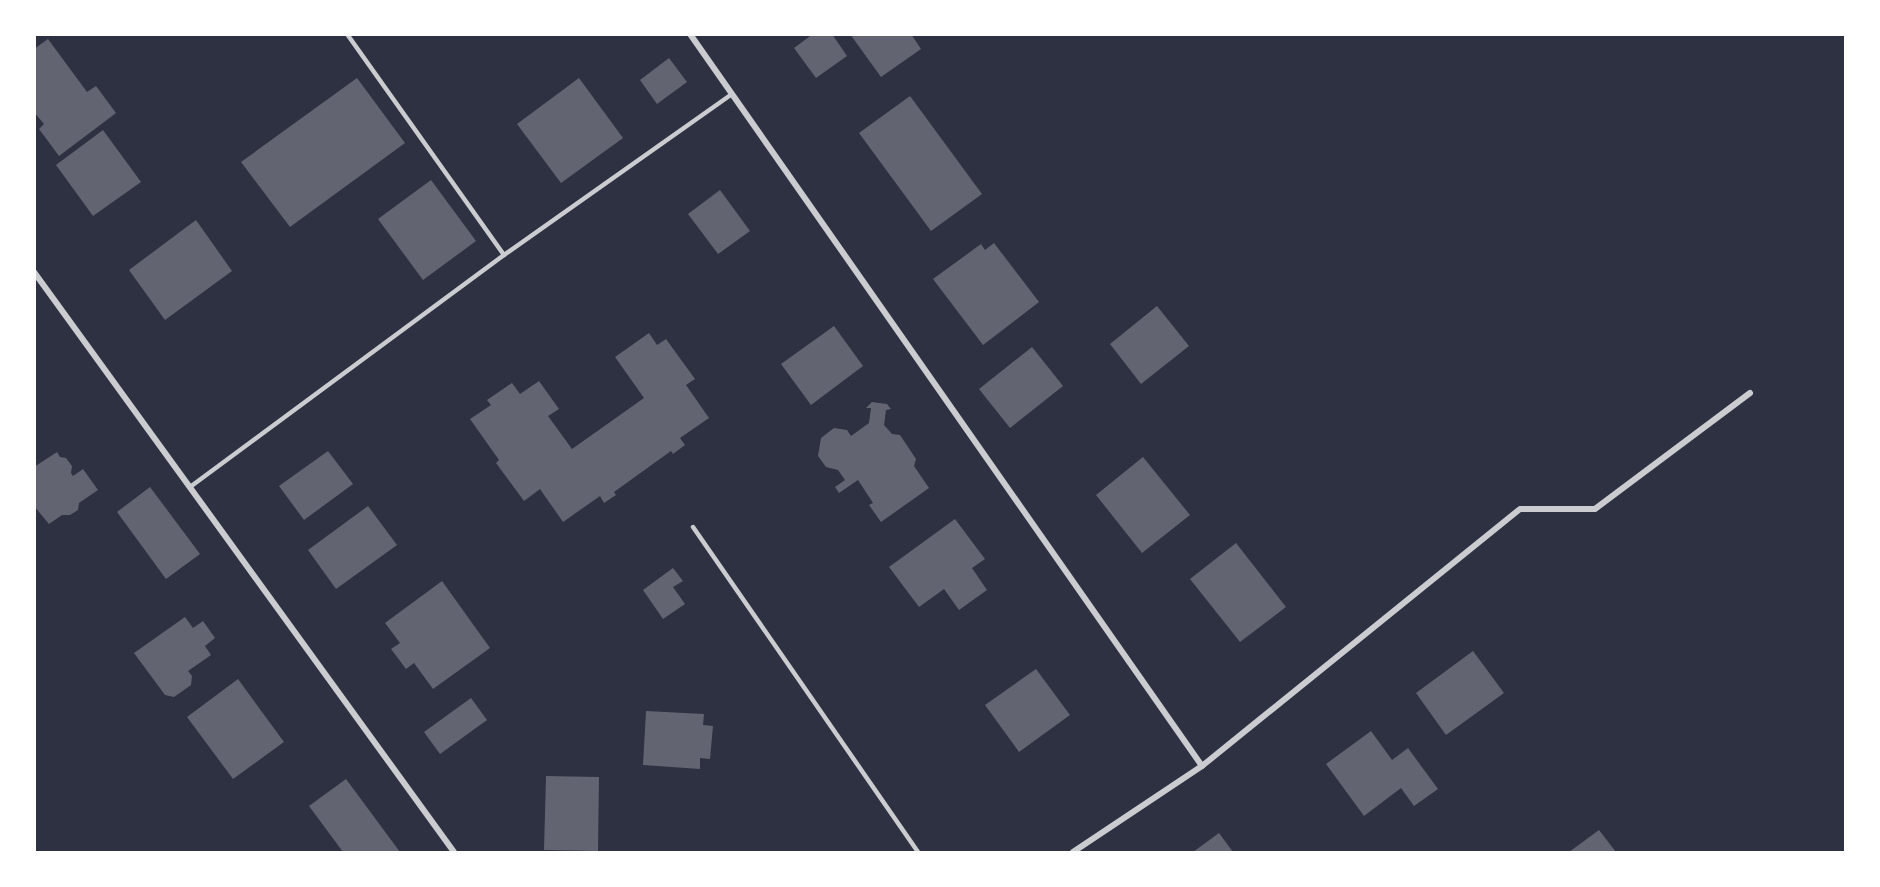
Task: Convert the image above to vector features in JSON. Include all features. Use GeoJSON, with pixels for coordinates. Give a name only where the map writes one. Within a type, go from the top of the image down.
{"type":"FeatureCollection","features":[{"type":"Feature","properties":{"kind":"street"},"geometry":{"type":"LineString","coordinates":[[690,34],[1202,766]]}},
{"type":"Feature","properties":{"kind":"street"},"geometry":{"type":"LineString","coordinates":[[34,272],[454,852]]}},
{"type":"Feature","properties":{"kind":"street"},"geometry":{"type":"LineString","coordinates":[[1073,852],[1202,766],[1520,509],[1594,509],[1750,393]]}},
{"type":"Feature","properties":{"kind":"lane"},"geometry":{"type":"LineString","coordinates":[[347,34],[504,255]]}},
{"type":"Feature","properties":{"kind":"lane"},"geometry":{"type":"LineString","coordinates":[[190,487],[504,255],[732,94]]}},
{"type":"Feature","properties":{"kind":"lane"},"geometry":{"type":"LineString","coordinates":[[693,527],[918,852]]}},
{"type":"Feature","properties":{"kind":"building"},"geometry":{"type":"Polygon","coordinates":[[[813,34],[832,34],[847,56],[816,78],[794,48],[813,34]]]}},
{"type":"Feature","properties":{"kind":"building"},"geometry":{"type":"Polygon","coordinates":[[[850,34],[911,34],[921,49],[881,77],[850,34]]]}},
{"type":"Feature","properties":{"kind":"building"},"geometry":{"type":"Polygon","coordinates":[[[48,39],[87,92],[96,86],[116,113],[59,156],[39,129],[44,124],[34,112],[34,49],[48,39]]]}},
{"type":"Feature","properties":{"kind":"building"},"geometry":{"type":"Polygon","coordinates":[[[669,58],[687,82],[657,104],[640,80],[669,58]]]}},
{"type":"Feature","properties":{"kind":"building"},"geometry":{"type":"Polygon","coordinates":[[[357,78],[405,143],[290,227],[241,162],[357,78]]]}},
{"type":"Feature","properties":{"kind":"building"},"geometry":{"type":"Polygon","coordinates":[[[579,78],[623,138],[561,183],[517,124],[579,78]]]}},
{"type":"Feature","properties":{"kind":"building"},"geometry":{"type":"Polygon","coordinates":[[[910,96],[982,194],[931,231],[859,133],[910,96]]]}},
{"type":"Feature","properties":{"kind":"building"},"geometry":{"type":"Polygon","coordinates":[[[103,130],[141,182],[93,216],[56,165],[103,130]]]}},
{"type":"Feature","properties":{"kind":"building"},"geometry":{"type":"Polygon","coordinates":[[[431,180],[476,241],[423,280],[378,219],[431,180]]]}},
{"type":"Feature","properties":{"kind":"building"},"geometry":{"type":"Polygon","coordinates":[[[720,190],[750,231],[718,254],[688,214],[720,190]]]}},
{"type":"Feature","properties":{"kind":"building"},"geometry":{"type":"Polygon","coordinates":[[[196,220],[232,271],[165,320],[129,270],[196,220]]]}},
{"type":"Feature","properties":{"kind":"building"},"geometry":{"type":"Polygon","coordinates":[[[994,243],[1039,302],[983,345],[933,279],[981,244],[985,250],[994,243]]]}},
{"type":"Feature","properties":{"kind":"building"},"geometry":{"type":"Polygon","coordinates":[[[1157,306],[1189,346],[1141,384],[1110,344],[1157,306]]]}},
{"type":"Feature","properties":{"kind":"building"},"geometry":{"type":"Polygon","coordinates":[[[834,326],[863,366],[811,405],[781,364],[834,326]]]}},
{"type":"Feature","properties":{"kind":"building"},"geometry":{"type":"Polygon","coordinates":[[[649,333],[657,345],[666,339],[695,379],[686,385],[709,418],[680,438],[685,445],[673,454],[671,451],[614,492],[616,495],[604,503],[600,496],[563,522],[540,489],[524,501],[496,463],[499,460],[470,419],[491,405],[487,400],[512,383],[520,394],[539,381],[559,409],[548,416],[572,449],[644,398],[615,357],[649,333]]]}},
{"type":"Feature","properties":{"kind":"building"},"geometry":{"type":"Polygon","coordinates":[[[1032,347],[1063,386],[1010,428],[979,389],[1032,347]]]}},
{"type":"Feature","properties":{"kind":"building"},"geometry":{"type":"Polygon","coordinates":[[[872,402],[887,404],[891,409],[886,410],[884,425],[892,434],[900,435],[916,459],[914,466],[929,488],[881,522],[869,505],[873,503],[858,480],[839,493],[835,487],[845,480],[838,470],[826,467],[818,456],[821,438],[834,428],[847,430],[851,436],[869,423],[871,408],[866,408],[872,402]]]}},
{"type":"Feature","properties":{"kind":"building"},"geometry":{"type":"Polygon","coordinates":[[[328,451],[353,484],[304,520],[279,486],[328,451]]]}},
{"type":"Feature","properties":{"kind":"building"},"geometry":{"type":"Polygon","coordinates":[[[57,452],[72,466],[73,476],[83,469],[98,490],[79,503],[78,510],[70,515],[62,515],[49,524],[34,506],[34,467],[57,452]]]}},
{"type":"Feature","properties":{"kind":"building"},"geometry":{"type":"Polygon","coordinates":[[[1143,457],[1190,515],[1142,553],[1096,495],[1143,457]]]}},
{"type":"Feature","properties":{"kind":"building"},"geometry":{"type":"Polygon","coordinates":[[[150,487],[200,554],[166,579],[117,512],[150,487]]]}},
{"type":"Feature","properties":{"kind":"building"},"geometry":{"type":"Polygon","coordinates":[[[368,506],[397,545],[336,589],[308,550],[368,506]]]}},
{"type":"Feature","properties":{"kind":"building"},"geometry":{"type":"Polygon","coordinates":[[[955,519],[985,559],[972,568],[987,590],[959,610],[944,589],[919,607],[889,567],[955,519]]]}},
{"type":"Feature","properties":{"kind":"building"},"geometry":{"type":"Polygon","coordinates":[[[1236,543],[1286,607],[1240,642],[1190,579],[1236,543]]]}},
{"type":"Feature","properties":{"kind":"building"},"geometry":{"type":"Polygon","coordinates":[[[673,568],[683,581],[673,587],[685,604],[663,619],[643,590],[673,568]]]}},
{"type":"Feature","properties":{"kind":"building"},"geometry":{"type":"Polygon","coordinates":[[[442,581],[490,648],[433,689],[414,663],[406,669],[391,649],[400,643],[385,623],[442,581]]]}},
{"type":"Feature","properties":{"kind":"building"},"geometry":{"type":"Polygon","coordinates":[[[185,617],[193,628],[203,621],[215,638],[205,646],[211,655],[188,671],[192,676],[191,685],[174,697],[165,695],[134,653],[185,617]]]}},
{"type":"Feature","properties":{"kind":"building"},"geometry":{"type":"Polygon","coordinates":[[[1473,651],[1504,693],[1446,735],[1416,693],[1473,651]]]}},
{"type":"Feature","properties":{"kind":"building"},"geometry":{"type":"Polygon","coordinates":[[[1036,669],[1070,715],[1019,752],[985,705],[1036,669]]]}},
{"type":"Feature","properties":{"kind":"building"},"geometry":{"type":"Polygon","coordinates":[[[238,679],[284,742],[233,779],[187,717],[238,679]]]}},
{"type":"Feature","properties":{"kind":"building"},"geometry":{"type":"Polygon","coordinates":[[[471,698],[487,720],[440,754],[424,732],[471,698]]]}},
{"type":"Feature","properties":{"kind":"building"},"geometry":{"type":"Polygon","coordinates":[[[646,711],[704,714],[703,725],[713,726],[710,759],[700,758],[700,769],[643,765],[646,711]]]}},
{"type":"Feature","properties":{"kind":"building"},"geometry":{"type":"Polygon","coordinates":[[[1371,731],[1392,760],[1408,748],[1438,789],[1414,806],[1401,788],[1364,816],[1326,764],[1371,731]]]}},
{"type":"Feature","properties":{"kind":"building"},"geometry":{"type":"Polygon","coordinates":[[[546,776],[599,777],[598,851],[544,850],[546,776]]]}},
{"type":"Feature","properties":{"kind":"building"},"geometry":{"type":"Polygon","coordinates":[[[346,779],[400,852],[343,852],[309,806],[346,779]]]}},
{"type":"Feature","properties":{"kind":"building"},"geometry":{"type":"Polygon","coordinates":[[[1599,830],[1616,852],[1569,852],[1599,830]]]}},
{"type":"Feature","properties":{"kind":"building"},"geometry":{"type":"Polygon","coordinates":[[[1219,833],[1233,852],[1193,852],[1219,833]]]}}]}
